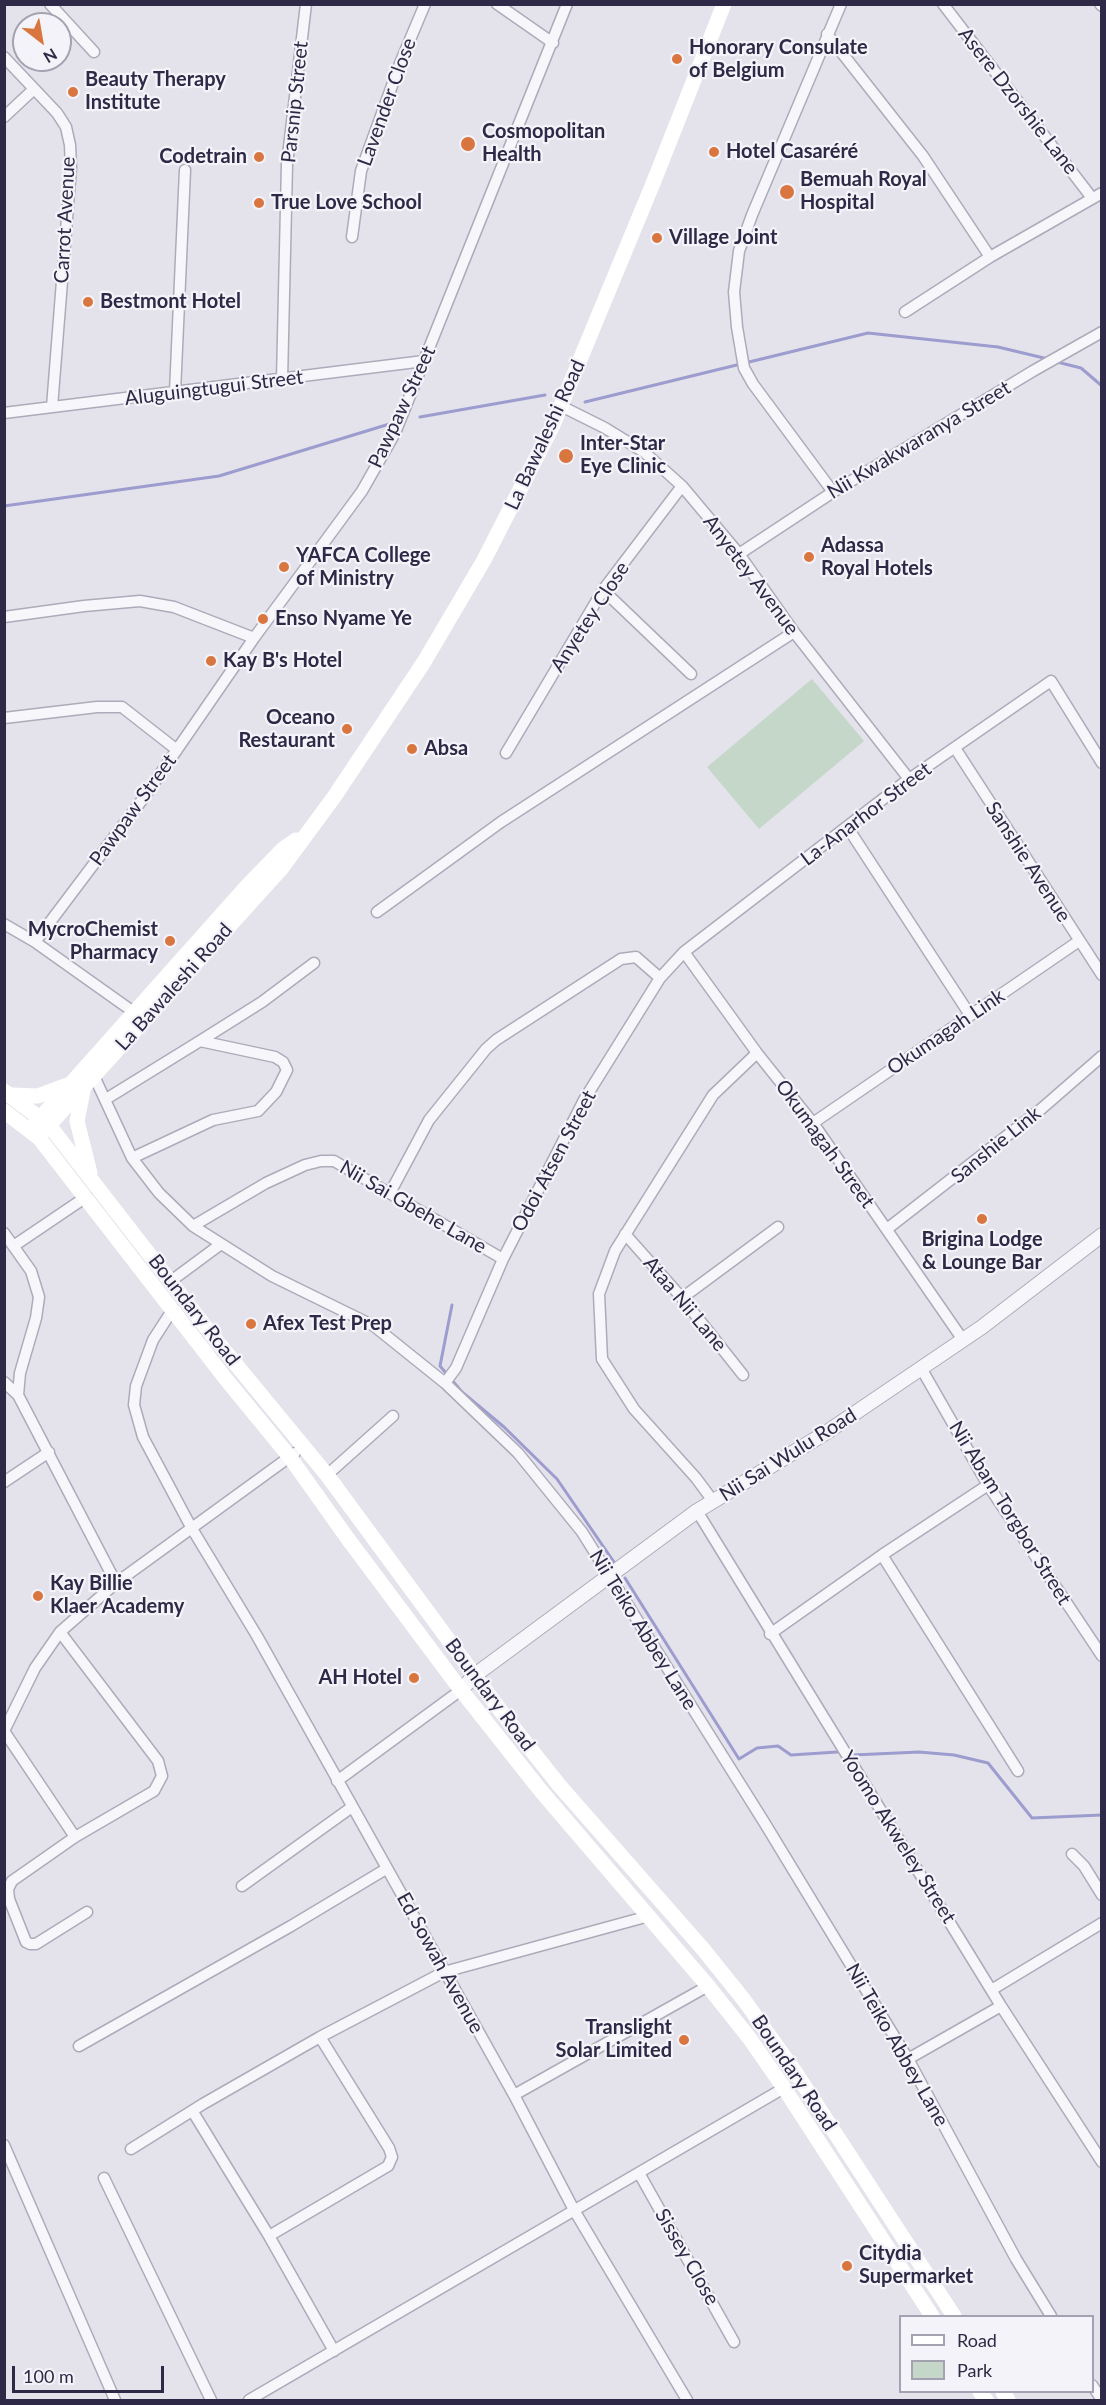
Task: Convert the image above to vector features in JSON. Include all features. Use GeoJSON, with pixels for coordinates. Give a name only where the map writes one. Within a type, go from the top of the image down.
{"type":"FeatureCollection","features":[{"type":"Feature","properties":{"kind":"main road","name":"La Bawaleshi Road"},"geometry":{"type":"LineString","coordinates":[[77,1086],[94,1076],[281,869],[305,833],[334,797],[424,662],[484,560],[561,406],[724,4]]}},
{"type":"Feature","properties":{"kind":"main road","name":"La Bawaleshi Road"},"geometry":{"type":"LineString","coordinates":[[35,1134],[135,1013],[247,886],[283,849],[305,833]]}},
{"type":"Feature","properties":{"kind":"main road"},"geometry":{"type":"LineString","coordinates":[[8,1093],[38,1096],[77,1086],[76,1121],[92,1181]]}},
{"type":"Feature","properties":{"kind":"main road","name":"Boundary Road"},"geometry":{"type":"LineString","coordinates":[[8,1093],[45,1121],[303,1448],[327,1475],[559,1785],[681,1923],[744,2000],[796,2073],[953,2315]]}},
{"type":"Feature","properties":{"kind":"main road","name":"Boundary Road"},"geometry":{"type":"LineString","coordinates":[[4,1111],[35,1134],[86,1197],[225,1378],[289,1456],[461,1690],[541,1791],[708,1986],[750,2039],[931,2315]]}},
{"type":"Feature","properties":{"kind":"street"},"geometry":{"type":"LineString","coordinates":[[50,4],[94,52]]}},
{"type":"Feature","properties":{"kind":"street","name":"Parsnip Street"},"geometry":{"type":"LineString","coordinates":[[282,380],[287,164],[306,4]]}},
{"type":"Feature","properties":{"kind":"street","name":"Lavender Close"},"geometry":{"type":"LineString","coordinates":[[352,237],[361,171],[401,61],[425,4]]}},
{"type":"Feature","properties":{"kind":"street"},"geometry":{"type":"LineString","coordinates":[[497,4],[553,42]]}},
{"type":"Feature","properties":{"kind":"street","name":"Pawpaw Street"},"geometry":{"type":"LineString","coordinates":[[34,942],[177,750],[254,638],[362,491],[395,433],[567,4]]}},
{"type":"Feature","properties":{"kind":"street"},"geometry":{"type":"LineString","coordinates":[[833,492],[753,384],[744,368],[734,292],[739,250],[842,4]]}},
{"type":"Feature","properties":{"kind":"street","name":"Asere Dzorshie Lane"},"geometry":{"type":"LineString","coordinates":[[943,4],[1097,196]]}},
{"type":"Feature","properties":{"kind":"street"},"geometry":{"type":"LineString","coordinates":[[828,34],[923,156],[990,257]]}},
{"type":"Feature","properties":{"kind":"street","name":"Carrot Avenue"},"geometry":{"type":"LineString","coordinates":[[4,57],[57,113],[66,127],[71,168],[52,407]]}},
{"type":"Feature","properties":{"kind":"street"},"geometry":{"type":"LineString","coordinates":[[4,117],[34,89]]}},
{"type":"Feature","properties":{"kind":"street"},"geometry":{"type":"LineString","coordinates":[[175,392],[185,170]]}},
{"type":"Feature","properties":{"kind":"street"},"geometry":{"type":"LineString","coordinates":[[905,312],[990,257],[1097,196]]}},
{"type":"Feature","properties":{"kind":"street","name":"Nii Kwakwaranya Street"},"geometry":{"type":"LineString","coordinates":[[739,554],[833,492],[1101,332]]}},
{"type":"Feature","properties":{"kind":"street","name":"Aluguingtugui Street"},"geometry":{"type":"LineString","coordinates":[[4,412],[424,361]]}},
{"type":"Feature","properties":{"kind":"street","name":"Anyetey Avenue"},"geometry":{"type":"LineString","coordinates":[[561,406],[605,428],[644,452],[682,486],[739,554],[794,632],[909,779]]}},
{"type":"Feature","properties":{"kind":"street","name":"Anyetey Close"},"geometry":{"type":"LineString","coordinates":[[506,753],[603,590],[682,486]]}},
{"type":"Feature","properties":{"kind":"street"},"geometry":{"type":"LineString","coordinates":[[603,590],[691,674]]}},
{"type":"Feature","properties":{"kind":"street"},"geometry":{"type":"LineString","coordinates":[[4,617],[140,601],[174,607],[254,638]]}},
{"type":"Feature","properties":{"kind":"street"},"geometry":{"type":"LineString","coordinates":[[376,912],[476,839],[794,632]]}},
{"type":"Feature","properties":{"kind":"street","name":"La-Anarhor Street"},"geometry":{"type":"LineString","coordinates":[[684,952],[909,779],[1051,681],[1101,763]]}},
{"type":"Feature","properties":{"kind":"street"},"geometry":{"type":"LineString","coordinates":[[4,718],[103,706],[122,708],[177,750]]}},
{"type":"Feature","properties":{"kind":"street","name":"Sanshie Avenue"},"geometry":{"type":"LineString","coordinates":[[955,748],[1101,975]]}},
{"type":"Feature","properties":{"kind":"street"},"geometry":{"type":"LineString","coordinates":[[848,828],[970,1016]]}},
{"type":"Feature","properties":{"kind":"street"},"geometry":{"type":"LineString","coordinates":[[4,924],[34,942],[135,1013]]}},
{"type":"Feature","properties":{"kind":"street","name":"Okumagah Link"},"geometry":{"type":"LineString","coordinates":[[813,1123],[1079,941]]}},
{"type":"Feature","properties":{"kind":"street","name":"Odoi Atsen Street"},"geometry":{"type":"LineString","coordinates":[[447,1381],[456,1368],[503,1259],[584,1100],[660,978],[684,952]]}},
{"type":"Feature","properties":{"kind":"street","name":"Okumagah Street"},"geometry":{"type":"LineString","coordinates":[[684,952],[757,1053],[813,1123],[963,1340]]}},
{"type":"Feature","properties":{"kind":"street"},"geometry":{"type":"LineString","coordinates":[[390,1193],[429,1120],[486,1049],[496,1040],[621,959],[636,957],[660,978]]}},
{"type":"Feature","properties":{"kind":"street"},"geometry":{"type":"LineString","coordinates":[[106,1099],[262,1002],[314,963]]}},
{"type":"Feature","properties":{"kind":"street"},"geometry":{"type":"LineString","coordinates":[[132,1158],[213,1120],[258,1111],[276,1092],[286,1070],[283,1062],[275,1057],[200,1041]]}},
{"type":"Feature","properties":{"kind":"street"},"geometry":{"type":"LineString","coordinates":[[713,1501],[696,1478],[634,1409],[602,1359],[599,1294],[615,1251],[713,1095],[757,1053]]}},
{"type":"Feature","properties":{"kind":"street","name":"Sanshie Link"},"geometry":{"type":"LineString","coordinates":[[887,1229],[1031,1118],[1101,1056]]}},
{"type":"Feature","properties":{"kind":"street","name":"Nii Teiko Abbey Lane"},"geometry":{"type":"LineString","coordinates":[[94,1076],[132,1158],[159,1193],[193,1226],[272,1276],[374,1326],[447,1381],[518,1453],[582,1532],[765,1822],[908,2059],[1016,2259],[1050,2315]]}},
{"type":"Feature","properties":{"kind":"street","name":"Nii Sai Gbehe Lane"},"geometry":{"type":"LineString","coordinates":[[193,1226],[266,1183],[305,1165],[334,1161],[503,1259]]}},
{"type":"Feature","properties":{"kind":"street"},"geometry":{"type":"LineString","coordinates":[[15,1245],[86,1197]]}},
{"type":"Feature","properties":{"kind":"street"},"geometry":{"type":"LineString","coordinates":[[682,1298],[778,1227]]}},
{"type":"Feature","properties":{"kind":"street"},"geometry":{"type":"LineString","coordinates":[[4,1233],[15,1245],[31,1271],[39,1297],[36,1318],[20,1373],[18,1395]]}},
{"type":"Feature","properties":{"kind":"street","name":"Ataa Nii Lane"},"geometry":{"type":"LineString","coordinates":[[625,1234],[682,1298],[743,1375]]}},
{"type":"Feature","properties":{"kind":"street","name":"Nii Sai Wulu Road"},"geometry":{"type":"LineString","coordinates":[[461,1690],[475,1675],[697,1511],[827,1432],[963,1340],[995,1318],[1101,1235]]}},
{"type":"Feature","properties":{"kind":"street"},"geometry":{"type":"LineString","coordinates":[[171,1281],[220,1244]]}},
{"type":"Feature","properties":{"kind":"street","name":"Ed Sowah Avenue"},"geometry":{"type":"LineString","coordinates":[[173,1309],[153,1340],[136,1386],[134,1405],[143,1437],[191,1527],[257,1636],[514,2095],[574,2210],[687,2400]]}},
{"type":"Feature","properties":{"kind":"street","name":"Nii Abam Torgbor Street"},"geometry":{"type":"LineString","coordinates":[[921,1368],[988,1485],[1101,1656]]}},
{"type":"Feature","properties":{"kind":"street"},"geometry":{"type":"LineString","coordinates":[[4,1382],[18,1395],[116,1583]]}},
{"type":"Feature","properties":{"kind":"street"},"geometry":{"type":"LineString","coordinates":[[327,1475],[393,1416]]}},
{"type":"Feature","properties":{"kind":"street"},"geometry":{"type":"LineString","coordinates":[[75,1837],[4,1731],[35,1668],[60,1632],[116,1583],[303,1448]]}},
{"type":"Feature","properties":{"kind":"street"},"geometry":{"type":"LineString","coordinates":[[4,1482],[49,1452]]}},
{"type":"Feature","properties":{"kind":"street"},"geometry":{"type":"LineString","coordinates":[[770,1634],[882,1555],[988,1485]]}},
{"type":"Feature","properties":{"kind":"street","name":"Yoomo Akweley Street"},"geometry":{"type":"LineString","coordinates":[[697,1511],[770,1634],[993,1989],[1001,2006],[1101,2162]]}},
{"type":"Feature","properties":{"kind":"street"},"geometry":{"type":"LineString","coordinates":[[882,1555],[1018,1771]]}},
{"type":"Feature","properties":{"kind":"street"},"geometry":{"type":"LineString","coordinates":[[60,1632],[158,1761],[162,1776],[154,1791],[75,1837],[12,1881],[8,1889],[9,1899],[26,1942],[30,1944],[36,1944],[87,1912]]}},
{"type":"Feature","properties":{"kind":"street"},"geometry":{"type":"LineString","coordinates":[[338,1781],[461,1690]]}},
{"type":"Feature","properties":{"kind":"street"},"geometry":{"type":"LineString","coordinates":[[242,1886],[352,1807]]}},
{"type":"Feature","properties":{"kind":"street"},"geometry":{"type":"LineString","coordinates":[[1072,1854],[1084,1866],[1101,1895]]}},
{"type":"Feature","properties":{"kind":"street"},"geometry":{"type":"LineString","coordinates":[[79,2046],[291,1926],[386,1869]]}},
{"type":"Feature","properties":{"kind":"street"},"geometry":{"type":"LineString","coordinates":[[131,2149],[203,2104],[320,2037],[444,1972],[649,1916]]}},
{"type":"Feature","properties":{"kind":"street"},"geometry":{"type":"LineString","coordinates":[[993,1989],[1101,1923]]}},
{"type":"Feature","properties":{"kind":"street"},"geometry":{"type":"LineString","coordinates":[[514,2095],[708,1986]]}},
{"type":"Feature","properties":{"kind":"street"},"geometry":{"type":"LineString","coordinates":[[908,2059],[1001,2006]]}},
{"type":"Feature","properties":{"kind":"street"},"geometry":{"type":"LineString","coordinates":[[269,2236],[388,2166],[392,2157],[389,2148],[320,2037]]}},
{"type":"Feature","properties":{"kind":"street"},"geometry":{"type":"LineString","coordinates":[[249,2400],[784,2088]]}},
{"type":"Feature","properties":{"kind":"street"},"geometry":{"type":"LineString","coordinates":[[193,2112],[269,2236],[334,2351]]}},
{"type":"Feature","properties":{"kind":"street"},"geometry":{"type":"LineString","coordinates":[[4,2145],[115,2400]]}},
{"type":"Feature","properties":{"kind":"street","name":"Sissey Close"},"geometry":{"type":"LineString","coordinates":[[639,2173],[734,2342]]}},
{"type":"Feature","properties":{"kind":"street"},"geometry":{"type":"LineString","coordinates":[[104,2178],[212,2400]]}},
{"type":"Feature","properties":{"kind":"green space"},"geometry":{"type":"Polygon","coordinates":[[[812,679],[864,741],[759,829],[707,767],[812,679]]]}},
{"type":"Feature","properties":{"kind":"waterway"},"geometry":{"type":"LineString","coordinates":[[585,402],[868,333],[998,347],[1048,359]]}},
{"type":"Feature","properties":{"kind":"waterway"},"geometry":{"type":"LineString","coordinates":[[1057,362],[1081,368],[1102,386]]}},
{"type":"Feature","properties":{"kind":"waterway"},"geometry":{"type":"LineString","coordinates":[[420,417],[545,395]]}},
{"type":"Feature","properties":{"kind":"waterway"},"geometry":{"type":"LineString","coordinates":[[4,506],[219,476],[396,422]]}},
{"type":"Feature","properties":{"kind":"waterway"},"geometry":{"type":"LineString","coordinates":[[452,1305],[440,1366],[462,1392],[504,1427],[557,1479],[616,1565]]}},
{"type":"Feature","properties":{"kind":"waterway"},"geometry":{"type":"LineString","coordinates":[[625,1578],[739,1759],[757,1748],[778,1746],[791,1755],[837,1752]]}},
{"type":"Feature","properties":{"kind":"waterway"},"geometry":{"type":"LineString","coordinates":[[853,1755],[919,1752],[954,1755],[988,1763],[1032,1818],[1102,1815]]}},
{"type":"Feature","properties":{"kind":"place","name":"Honorary Consulate of Belgium"},"geometry":{"type":"Point","coordinates":[677,59]}},
{"type":"Feature","properties":{"kind":"place","name":"Beauty Therapy Institute"},"geometry":{"type":"Point","coordinates":[73,92]}},
{"type":"Feature","properties":{"kind":"place","name":"Cosmopolitan Health"},"geometry":{"type":"Point","coordinates":[468,144]}},
{"type":"Feature","properties":{"kind":"place","name":"Hotel Casaréré"},"geometry":{"type":"Point","coordinates":[714,152]}},
{"type":"Feature","properties":{"kind":"place","name":"Codetrain"},"geometry":{"type":"Point","coordinates":[259,157]}},
{"type":"Feature","properties":{"kind":"place","name":"Bemuah Royal Hospital"},"geometry":{"type":"Point","coordinates":[787,192]}},
{"type":"Feature","properties":{"kind":"place","name":"True Love School"},"geometry":{"type":"Point","coordinates":[259,203]}},
{"type":"Feature","properties":{"kind":"place","name":"Village Joint"},"geometry":{"type":"Point","coordinates":[657,238]}},
{"type":"Feature","properties":{"kind":"place","name":"Bestmont Hotel"},"geometry":{"type":"Point","coordinates":[88,302]}},
{"type":"Feature","properties":{"kind":"place","name":"Inter-Star Eye Clinic"},"geometry":{"type":"Point","coordinates":[566,456]}},
{"type":"Feature","properties":{"kind":"place","name":"Adassa Royal Hotels"},"geometry":{"type":"Point","coordinates":[809,557]}},
{"type":"Feature","properties":{"kind":"place","name":"YAFCA College of Ministry"},"geometry":{"type":"Point","coordinates":[284,567]}},
{"type":"Feature","properties":{"kind":"place","name":"Enso Nyame Ye"},"geometry":{"type":"Point","coordinates":[263,619]}},
{"type":"Feature","properties":{"kind":"place","name":"Kay B's Hotel"},"geometry":{"type":"Point","coordinates":[211,661]}},
{"type":"Feature","properties":{"kind":"place","name":"Oceano Restaurant"},"geometry":{"type":"Point","coordinates":[347,729]}},
{"type":"Feature","properties":{"kind":"place","name":"Absa"},"geometry":{"type":"Point","coordinates":[412,749]}},
{"type":"Feature","properties":{"kind":"place","name":"MycroChemist Pharmacy"},"geometry":{"type":"Point","coordinates":[170,941]}},
{"type":"Feature","properties":{"kind":"place","name":"Brigina Lodge & Lounge Bar"},"geometry":{"type":"Point","coordinates":[982,1219]}},
{"type":"Feature","properties":{"kind":"place","name":"Afex Test Prep"},"geometry":{"type":"Point","coordinates":[251,1324]}},
{"type":"Feature","properties":{"kind":"place","name":"Kay Billie Klaer Academy"},"geometry":{"type":"Point","coordinates":[38,1596]}},
{"type":"Feature","properties":{"kind":"place","name":"AH Hotel"},"geometry":{"type":"Point","coordinates":[414,1678]}},
{"type":"Feature","properties":{"kind":"place","name":"Translight Solar Limited"},"geometry":{"type":"Point","coordinates":[684,2040]}},
{"type":"Feature","properties":{"kind":"place","name":"Citydia Supermarket"},"geometry":{"type":"Point","coordinates":[847,2266]}}]}
